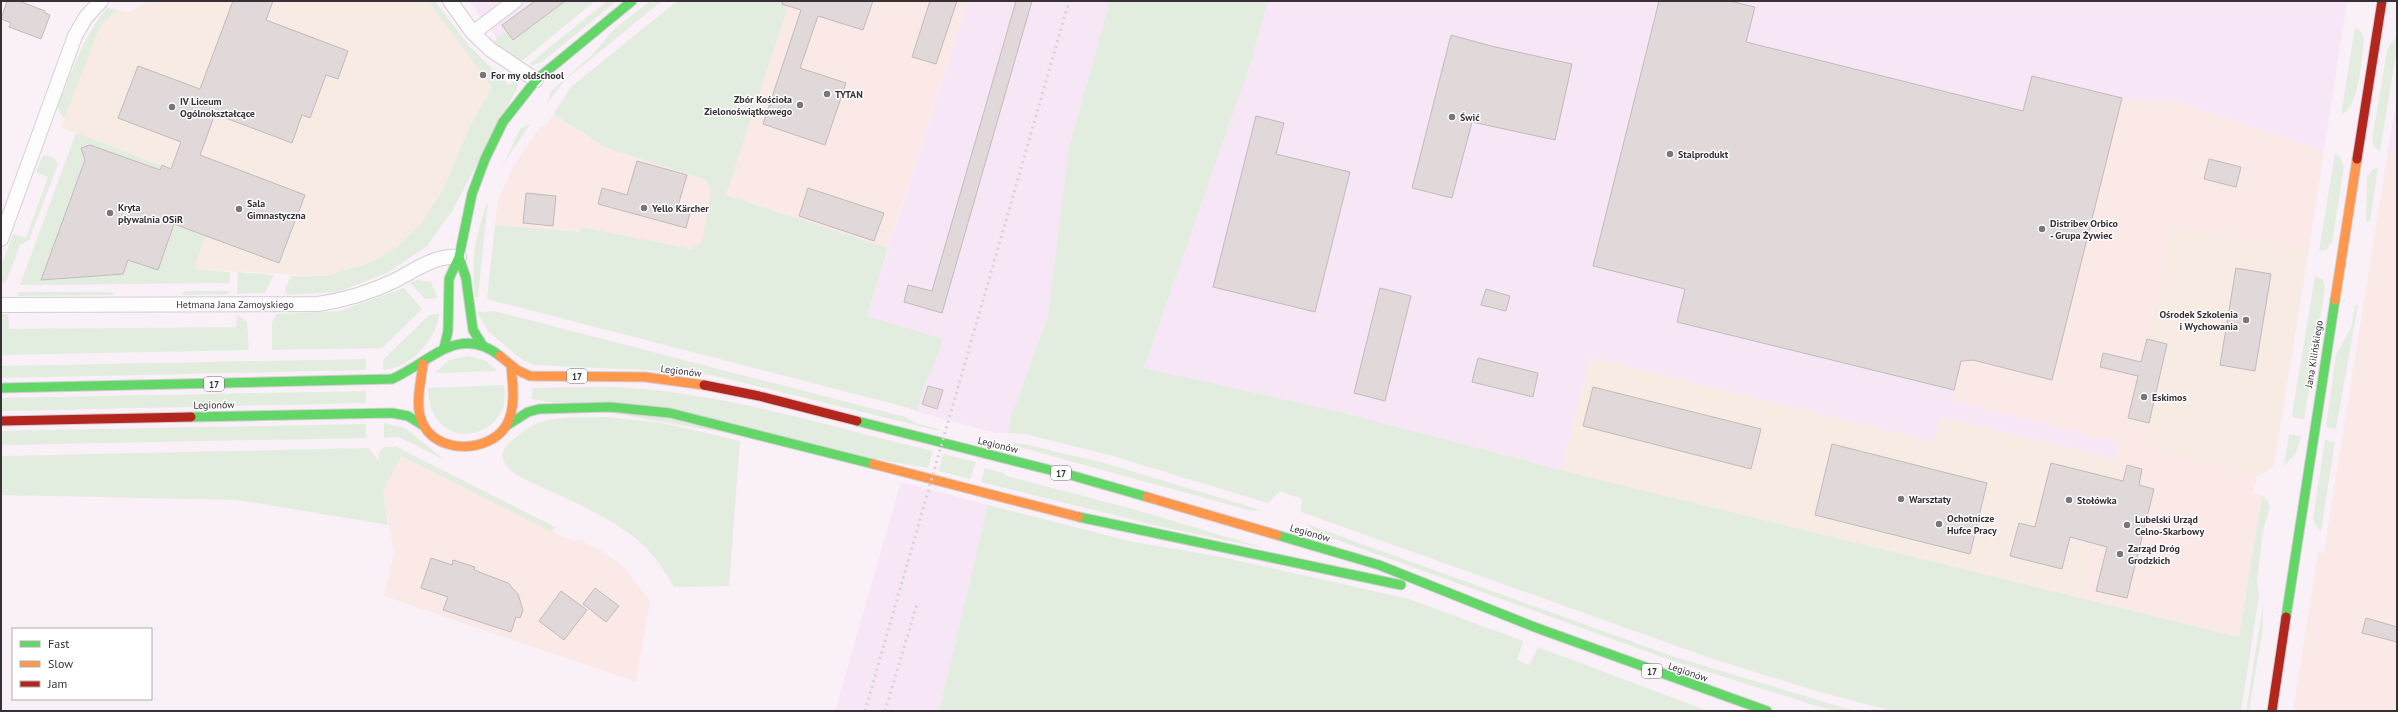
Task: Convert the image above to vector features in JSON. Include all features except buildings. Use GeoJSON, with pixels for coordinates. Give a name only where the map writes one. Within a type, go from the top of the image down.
{"type":"FeatureCollection","features":[{"type":"Feature","properties":{"kind":"main road"},"geometry":{"type":"LineString","coordinates":[[444,348],[448,331],[449,279],[459,257],[467,211],[485,159],[503,122],[536,80],[632,1]]}},
{"type":"Feature","properties":{"kind":"main road","name":"Jana Kilińskiego"},"geometry":{"type":"LineString","coordinates":[[2272,711],[2305,487],[2382,1]]}},
{"type":"Feature","properties":{"kind":"main road"},"geometry":{"type":"LineString","coordinates":[[459,257],[466,278],[468,305],[473,330],[483,346]]}},
{"type":"Feature","properties":{"kind":"main road","name":"17"},"geometry":{"type":"LineString","coordinates":[[1,388],[373,381],[401,377],[423,364],[436,352],[444,348],[464,343],[483,346],[511,366]]}},
{"type":"Feature","properties":{"kind":"main road"},"geometry":{"type":"LineString","coordinates":[[423,364],[419,402],[424,426]]}},
{"type":"Feature","properties":{"kind":"main road"},"geometry":{"type":"LineString","coordinates":[[506,426],[512,399],[511,366]]}},
{"type":"Feature","properties":{"kind":"main road","name":"Legionów"},"geometry":{"type":"LineString","coordinates":[[511,366],[526,374],[538,377],[645,377],[706,385],[759,396],[985,453],[1195,510],[1398,571],[1468,602],[1662,674],[1767,711]]}},
{"type":"Feature","properties":{"kind":"main road","name":"Legionów"},"geometry":{"type":"LineString","coordinates":[[506,426],[528,412],[539,409],[616,408],[676,414],[1120,527],[1276,557],[1400,584],[1468,602]]}},
{"type":"Feature","properties":{"kind":"main road","name":"Legionów"},"geometry":{"type":"LineString","coordinates":[[1,421],[392,413],[408,416],[424,426]]}},
{"type":"Feature","properties":{"kind":"main road","name":"17"},"geometry":{"type":"LineString","coordinates":[[424,426],[439,440],[463,447],[485,442],[506,426]]}},
{"type":"Feature","properties":{"kind":"street"},"geometry":{"type":"LineString","coordinates":[[1,239],[75,36],[86,17],[101,1]]}},
{"type":"Feature","properties":{"kind":"street"},"geometry":{"type":"LineString","coordinates":[[450,1],[473,33],[491,50],[536,80]]}},
{"type":"Feature","properties":{"kind":"street"},"geometry":{"type":"LineString","coordinates":[[473,33],[515,1]]}},
{"type":"Feature","properties":{"kind":"street","name":"Hetmana Jana Zamoyskiego"},"geometry":{"type":"LineString","coordinates":[[1,305],[318,304],[347,300],[394,281],[435,259],[444,256],[459,257]]}},
{"type":"Feature","properties":{"kind":"shaded area"},"geometry":{"type":"Polygon","coordinates":[[[148,1],[428,1],[492,87],[470,126],[444,188],[419,226],[397,247],[370,263],[325,276],[194,269],[174,224],[162,165],[61,128],[91,47],[104,22],[118,10],[129,13],[148,1]]]}},
{"type":"Feature","properties":{"kind":"shaded area"},"geometry":{"type":"Polygon","coordinates":[[[469,1],[565,1],[513,40],[507,31],[497,39],[469,1]]]}},
{"type":"Feature","properties":{"kind":"shaded area"},"geometry":{"type":"Polygon","coordinates":[[[790,1],[968,1],[888,248],[726,195],[790,1]]]}},
{"type":"Feature","properties":{"kind":"shaded area"},"geometry":{"type":"Polygon","coordinates":[[[968,1],[1110,1],[1069,147],[1048,316],[1011,417],[1008,433],[996,433],[921,413],[916,409],[928,374],[867,316],[968,1]]]}},
{"type":"Feature","properties":{"kind":"shaded area"},"geometry":{"type":"Polygon","coordinates":[[[1268,1],[2347,1],[2324,151],[2171,100],[2122,98],[2032,76],[1952,401],[2119,443],[2115,459],[1941,417],[1934,443],[1591,358],[1561,470],[1341,412],[1144,368],[1251,62],[1268,1]]]}},
{"type":"Feature","properties":{"kind":"shaded area"},"geometry":{"type":"Polygon","coordinates":[[[2032,76],[2122,98],[2171,100],[2324,151],[2309,248],[2172,227],[2147,338],[2167,344],[2143,448],[2257,476],[2253,493],[2262,496],[2239,637],[2081,598],[2119,443],[1951,401],[2032,76]]]}},
{"type":"Feature","properties":{"kind":"shaded area"},"geometry":{"type":"Polygon","coordinates":[[[2397,95],[2397,153],[2388,152],[2397,95]]]}},
{"type":"Feature","properties":{"kind":"shaded area"},"geometry":{"type":"Polygon","coordinates":[[[554,115],[606,148],[706,180],[711,191],[702,241],[693,249],[581,227],[580,232],[495,225],[498,201],[513,166],[541,126],[544,127],[554,115]]]}},
{"type":"Feature","properties":{"kind":"shaded area"},"geometry":{"type":"Polygon","coordinates":[[[2388,152],[2397,153],[2397,711],[2293,711],[2318,552],[2324,553],[2388,152]]]}},
{"type":"Feature","properties":{"kind":"shaded area"},"geometry":{"type":"Polygon","coordinates":[[[2172,227],[2309,248],[2274,465],[2266,472],[2257,476],[2143,448],[2167,344],[2147,339],[2172,227]]]}},
{"type":"Feature","properties":{"kind":"shaded area","name":"Ochotnicze Hufce Pracy"},"geometry":{"type":"Polygon","coordinates":[[[1591,358],[1934,442],[1940,417],[2115,459],[2081,598],[1561,470],[1591,358]]]}},
{"type":"Feature","properties":{"kind":"shaded area"},"geometry":{"type":"Polygon","coordinates":[[[400,456],[552,532],[576,542],[579,539],[605,553],[623,566],[650,601],[636,682],[384,596],[394,552],[383,491],[400,456]]]}},
{"type":"Feature","properties":{"kind":"shaded area"},"geometry":{"type":"Polygon","coordinates":[[[901,482],[988,505],[939,711],[835,711],[901,482]]]}},
{"type":"Feature","properties":{"kind":"green space"},"geometry":{"type":"Polygon","coordinates":[[[428,1],[435,1],[469,46],[509,85],[518,78],[518,87],[452,211],[427,246],[389,272],[338,292],[287,295],[285,290],[291,276],[325,276],[370,263],[397,247],[419,226],[444,188],[470,126],[492,87],[428,1]]]}},
{"type":"Feature","properties":{"kind":"green space"},"geometry":{"type":"Polygon","coordinates":[[[565,1],[595,1],[522,61],[492,42],[507,31],[513,40],[565,1]]]}},
{"type":"Feature","properties":{"kind":"green space"},"geometry":{"type":"Polygon","coordinates":[[[607,1],[617,1],[542,62],[533,65],[529,64],[607,1]]]}},
{"type":"Feature","properties":{"kind":"green space"},"geometry":{"type":"Polygon","coordinates":[[[650,1],[662,1],[565,80],[547,103],[551,91],[594,53],[612,31],[650,1]]]}},
{"type":"Feature","properties":{"kind":"green space"},"geometry":{"type":"Polygon","coordinates":[[[677,1],[790,1],[726,195],[888,248],[867,316],[943,339],[931,373],[928,374],[917,409],[921,413],[909,408],[487,299],[495,225],[580,232],[581,227],[692,249],[702,241],[711,191],[706,180],[606,148],[553,114],[572,86],[677,1]]]}},
{"type":"Feature","properties":{"kind":"green space"},"geometry":{"type":"Polygon","coordinates":[[[1110,1],[1268,1],[1251,62],[1144,368],[1341,412],[1561,470],[2239,637],[2262,496],[2268,501],[2270,507],[2263,531],[2257,582],[2259,596],[2241,711],[1893,711],[1820,692],[1713,659],[1301,512],[1302,499],[1280,491],[1268,503],[1109,455],[1025,434],[1008,433],[1011,417],[1048,316],[1069,147],[1110,1]]]}},
{"type":"Feature","properties":{"kind":"green space"},"geometry":{"type":"Polygon","coordinates":[[[107,8],[118,10],[104,22],[97,34],[64,119],[58,106],[73,67],[91,31],[107,8]]]}},
{"type":"Feature","properties":{"kind":"green space"},"geometry":{"type":"Polygon","coordinates":[[[2355,27],[2362,33],[2364,40],[2360,71],[2356,93],[2347,110],[2341,115],[2355,27]]]}},
{"type":"Feature","properties":{"kind":"green space"},"geometry":{"type":"Polygon","coordinates":[[[2397,38],[2397,48],[2380,151],[2374,147],[2372,140],[2387,51],[2391,42],[2397,38]]]}},
{"type":"Feature","properties":{"kind":"green space"},"geometry":{"type":"Polygon","coordinates":[[[531,123],[506,160],[500,172],[520,129],[531,123]]]}},
{"type":"Feature","properties":{"kind":"green space"},"geometry":{"type":"Polygon","coordinates":[[[76,133],[171,169],[175,224],[205,236],[194,269],[230,272],[230,283],[20,285],[76,133]]]}},
{"type":"Feature","properties":{"kind":"green space"},"geometry":{"type":"Polygon","coordinates":[[[2335,153],[2340,157],[2344,167],[2332,242],[2326,250],[2319,251],[2335,153]]]}},
{"type":"Feature","properties":{"kind":"green space"},"geometry":{"type":"Polygon","coordinates":[[[45,155],[54,158],[58,164],[29,240],[20,245],[6,282],[1,283],[1,267],[13,234],[26,238],[48,177],[36,172],[42,157],[45,155]]]}},
{"type":"Feature","properties":{"kind":"green space"},"geometry":{"type":"Polygon","coordinates":[[[2378,168],[2370,221],[2366,221],[2367,177],[2373,169],[2378,168]]]}},
{"type":"Feature","properties":{"kind":"green space"},"geometry":{"type":"Polygon","coordinates":[[[488,201],[478,297],[475,297],[473,270],[475,248],[488,201]]]}},
{"type":"Feature","properties":{"kind":"green space"},"geometry":{"type":"Polygon","coordinates":[[[238,272],[274,275],[265,293],[237,294],[238,272]]]}},
{"type":"Feature","properties":{"kind":"green space"},"geometry":{"type":"Polygon","coordinates":[[[2315,276],[2323,280],[2325,288],[2304,419],[2294,418],[2292,415],[2315,276]]]}},
{"type":"Feature","properties":{"kind":"green space"},"geometry":{"type":"Polygon","coordinates":[[[418,280],[431,282],[438,298],[425,299],[410,283],[418,280]]]}},
{"type":"Feature","properties":{"kind":"green space"},"geometry":{"type":"Polygon","coordinates":[[[404,288],[422,309],[382,348],[272,350],[272,322],[277,314],[340,311],[404,288]]]}},
{"type":"Feature","properties":{"kind":"green space"},"geometry":{"type":"Polygon","coordinates":[[[184,291],[229,291],[229,294],[182,295],[184,291]]]}},
{"type":"Feature","properties":{"kind":"green space"},"geometry":{"type":"Polygon","coordinates":[[[17,292],[113,292],[113,295],[18,296],[17,292]]]}},
{"type":"Feature","properties":{"kind":"green space"},"geometry":{"type":"Polygon","coordinates":[[[2358,304],[2336,429],[2326,427],[2336,354],[2351,328],[2355,306],[2358,304]]]}},
{"type":"Feature","properties":{"kind":"green space"},"geometry":{"type":"Polygon","coordinates":[[[494,311],[905,417],[919,424],[939,429],[939,431],[720,377],[688,372],[534,365],[521,359],[488,331],[477,312],[494,311]]]}},
{"type":"Feature","properties":{"kind":"green space"},"geometry":{"type":"Polygon","coordinates":[[[1,314],[8,314],[9,329],[236,327],[237,314],[247,322],[249,350],[1,355],[1,314]]]}},
{"type":"Feature","properties":{"kind":"green space"},"geometry":{"type":"Polygon","coordinates":[[[439,314],[435,329],[421,351],[399,366],[383,370],[383,360],[429,315],[439,314]]]}},
{"type":"Feature","properties":{"kind":"green space"},"geometry":{"type":"Polygon","coordinates":[[[468,356],[486,361],[497,371],[435,373],[449,360],[468,356]]]}},
{"type":"Feature","properties":{"kind":"green space"},"geometry":{"type":"Polygon","coordinates":[[[366,359],[366,370],[1,378],[1,366],[366,359]]]}},
{"type":"Feature","properties":{"kind":"green space"},"geometry":{"type":"Polygon","coordinates":[[[504,385],[504,404],[497,419],[485,429],[470,433],[455,432],[442,425],[432,410],[428,388],[504,385]]]}},
{"type":"Feature","properties":{"kind":"green space"},"geometry":{"type":"Polygon","coordinates":[[[614,387],[655,390],[735,403],[933,451],[928,468],[531,399],[533,388],[614,387]]]}},
{"type":"Feature","properties":{"kind":"green space"},"geometry":{"type":"Polygon","coordinates":[[[366,391],[366,403],[1,411],[1,398],[366,391]]]}},
{"type":"Feature","properties":{"kind":"green space"},"geometry":{"type":"Polygon","coordinates":[[[607,417],[663,423],[740,441],[729,586],[674,587],[664,570],[652,555],[630,534],[600,515],[518,476],[504,463],[503,452],[506,446],[525,430],[535,424],[558,418],[607,417]]]}},
{"type":"Feature","properties":{"kind":"green space"},"geometry":{"type":"Polygon","coordinates":[[[384,423],[405,428],[445,460],[399,437],[384,438],[384,423]]]}},
{"type":"Feature","properties":{"kind":"green space"},"geometry":{"type":"Polygon","coordinates":[[[366,424],[366,438],[1,445],[1,431],[366,424]]]}},
{"type":"Feature","properties":{"kind":"green space"},"geometry":{"type":"Polygon","coordinates":[[[2289,434],[2301,436],[2296,453],[2284,466],[2289,434]]]}},
{"type":"Feature","properties":{"kind":"green space"},"geometry":{"type":"Polygon","coordinates":[[[2325,440],[2335,442],[2321,531],[2315,525],[2313,518],[2325,440]]]}},
{"type":"Feature","properties":{"kind":"green space"},"geometry":{"type":"Polygon","coordinates":[[[993,443],[1024,444],[1104,463],[1261,510],[1252,511],[1019,447],[1008,449],[992,445],[993,443]]]}},
{"type":"Feature","properties":{"kind":"green space"},"geometry":{"type":"Polygon","coordinates":[[[384,447],[397,447],[555,527],[552,532],[401,456],[383,491],[388,525],[237,500],[1,495],[1,456],[368,448],[379,461],[379,453],[384,447]]]}},
{"type":"Feature","properties":{"kind":"green space"},"geometry":{"type":"Polygon","coordinates":[[[943,454],[976,462],[970,479],[939,471],[943,454]]]}},
{"type":"Feature","properties":{"kind":"green space"},"geometry":{"type":"Polygon","coordinates":[[[985,468],[1004,473],[1006,476],[1133,509],[1264,548],[1166,528],[981,482],[985,468]]]}},
{"type":"Feature","properties":{"kind":"green space"},"geometry":{"type":"Polygon","coordinates":[[[988,505],[1129,541],[1222,557],[1409,599],[1523,641],[1517,660],[1529,665],[1538,647],[1708,711],[939,711],[988,505]]]}},
{"type":"Feature","properties":{"kind":"green space"},"geometry":{"type":"Polygon","coordinates":[[[1307,524],[1675,657],[1855,711],[1835,711],[1820,707],[1673,661],[1315,532],[1307,524]]]}},
{"type":"Feature","properties":{"kind":"green space"},"geometry":{"type":"Polygon","coordinates":[[[2263,605],[2263,628],[2249,711],[2246,711],[2263,605]]]}},
{"type":"Feature","properties":{"kind":"railway"},"geometry":{"type":"LineString","coordinates":[[865,711],[1069,1]]}},
{"type":"Feature","properties":{"kind":"railway"},"geometry":{"type":"LineString","coordinates":[[885,711],[917,604]]}},
{"type":"Feature","properties":{"kind":"traffic: fast"},"geometry":{"type":"LineString","coordinates":[[444,348],[448,331],[449,279],[459,257],[472,194],[485,159],[503,122],[536,80],[632,1]]}},
{"type":"Feature","properties":{"kind":"traffic: fast"},"geometry":{"type":"LineString","coordinates":[[459,257],[466,278],[473,330],[483,346]]}},
{"type":"Feature","properties":{"kind":"traffic: fast"},"geometry":{"type":"LineString","coordinates":[[2286,617],[2335,300]]}},
{"type":"Feature","properties":{"kind":"traffic: fast"},"geometry":{"type":"LineString","coordinates":[[1,388],[392,379],[444,349],[458,345],[471,343],[485,347],[500,356]]}},
{"type":"Feature","properties":{"kind":"traffic: fast"},"geometry":{"type":"LineString","coordinates":[[506,426],[528,412],[539,409],[610,407],[670,413],[873,464]]}},
{"type":"Feature","properties":{"kind":"traffic: fast"},"geometry":{"type":"LineString","coordinates":[[191,417],[392,413],[408,416],[424,426]]}},
{"type":"Feature","properties":{"kind":"traffic: fast"},"geometry":{"type":"LineString","coordinates":[[857,421],[1074,476],[1147,497]]}},
{"type":"Feature","properties":{"kind":"traffic: fast"},"geometry":{"type":"LineString","coordinates":[[1079,517],[1401,585]]}},
{"type":"Feature","properties":{"kind":"traffic: fast"},"geometry":{"type":"LineString","coordinates":[[1277,535],[1379,565],[1537,628],[1767,711]]}},
{"type":"Feature","properties":{"kind":"traffic: slow"},"geometry":{"type":"LineString","coordinates":[[2335,300],[2357,159]]}},
{"type":"Feature","properties":{"kind":"traffic: slow"},"geometry":{"type":"LineString","coordinates":[[500,356],[517,370],[530,376],[645,377],[704,385]]}},
{"type":"Feature","properties":{"kind":"traffic: slow"},"geometry":{"type":"LineString","coordinates":[[423,364],[419,402],[420,417],[423,424],[430,434],[439,441],[451,445],[463,446],[476,445],[488,441],[498,435],[506,426],[513,405],[511,366]]}},
{"type":"Feature","properties":{"kind":"traffic: slow"},"geometry":{"type":"LineString","coordinates":[[873,464],[1079,517]]}},
{"type":"Feature","properties":{"kind":"traffic: slow"},"geometry":{"type":"LineString","coordinates":[[1147,497],[1277,535]]}},
{"type":"Feature","properties":{"kind":"traffic: jam"},"geometry":{"type":"LineString","coordinates":[[2357,159],[2382,1]]}},
{"type":"Feature","properties":{"kind":"traffic: jam"},"geometry":{"type":"LineString","coordinates":[[704,385],[759,396],[857,421]]}},
{"type":"Feature","properties":{"kind":"traffic: jam"},"geometry":{"type":"LineString","coordinates":[[1,421],[191,417]]}},
{"type":"Feature","properties":{"kind":"traffic: jam"},"geometry":{"type":"LineString","coordinates":[[2272,711],[2286,617]]}},
{"type":"Feature","properties":{"kind":"place","name":"For my oldschool"},"geometry":{"type":"Point","coordinates":[483,75]}},
{"type":"Feature","properties":{"kind":"place","name":"TYTAN"},"geometry":{"type":"Point","coordinates":[827,94]}},
{"type":"Feature","properties":{"kind":"place","name":"Zbór Kościoła Zielonoświątkowego"},"geometry":{"type":"Point","coordinates":[800,105]}},
{"type":"Feature","properties":{"kind":"place","name":"IV Liceum Ogólnokształcące"},"geometry":{"type":"Point","coordinates":[172,107]}},
{"type":"Feature","properties":{"kind":"place","name":"Świć"},"geometry":{"type":"Point","coordinates":[1452,117]}},
{"type":"Feature","properties":{"kind":"place","name":"Stalprodukt"},"geometry":{"type":"Point","coordinates":[1670,154]}},
{"type":"Feature","properties":{"kind":"place","name":"Yello Kärcher"},"geometry":{"type":"Point","coordinates":[644,208]}},
{"type":"Feature","properties":{"kind":"place","name":"Sala Gimnastyczna"},"geometry":{"type":"Point","coordinates":[239,209]}},
{"type":"Feature","properties":{"kind":"place","name":"Kryta pływalnia OSiR"},"geometry":{"type":"Point","coordinates":[110,213]}},
{"type":"Feature","properties":{"kind":"place","name":"Distribev Orbico - Grupa Żywiec"},"geometry":{"type":"Point","coordinates":[2042,229]}},
{"type":"Feature","properties":{"kind":"place","name":"Ośrodek Szkolenia i Wychowania"},"geometry":{"type":"Point","coordinates":[2246,320]}},
{"type":"Feature","properties":{"kind":"place","name":"Eskimos"},"geometry":{"type":"Point","coordinates":[2144,397]}},
{"type":"Feature","properties":{"kind":"place","name":"Warsztaty"},"geometry":{"type":"Point","coordinates":[1901,499]}},
{"type":"Feature","properties":{"kind":"place","name":"Stołówka"},"geometry":{"type":"Point","coordinates":[2069,500]}},
{"type":"Feature","properties":{"kind":"place","name":"Ochotnicze Hufce Pracy"},"geometry":{"type":"Point","coordinates":[1939,524]}},
{"type":"Feature","properties":{"kind":"place","name":"Lubelski Urząd Celno-Skarbowy"},"geometry":{"type":"Point","coordinates":[2127,525]}},
{"type":"Feature","properties":{"kind":"place","name":"Zarząd Dróg Grodzkich"},"geometry":{"type":"Point","coordinates":[2120,554]}}]}
